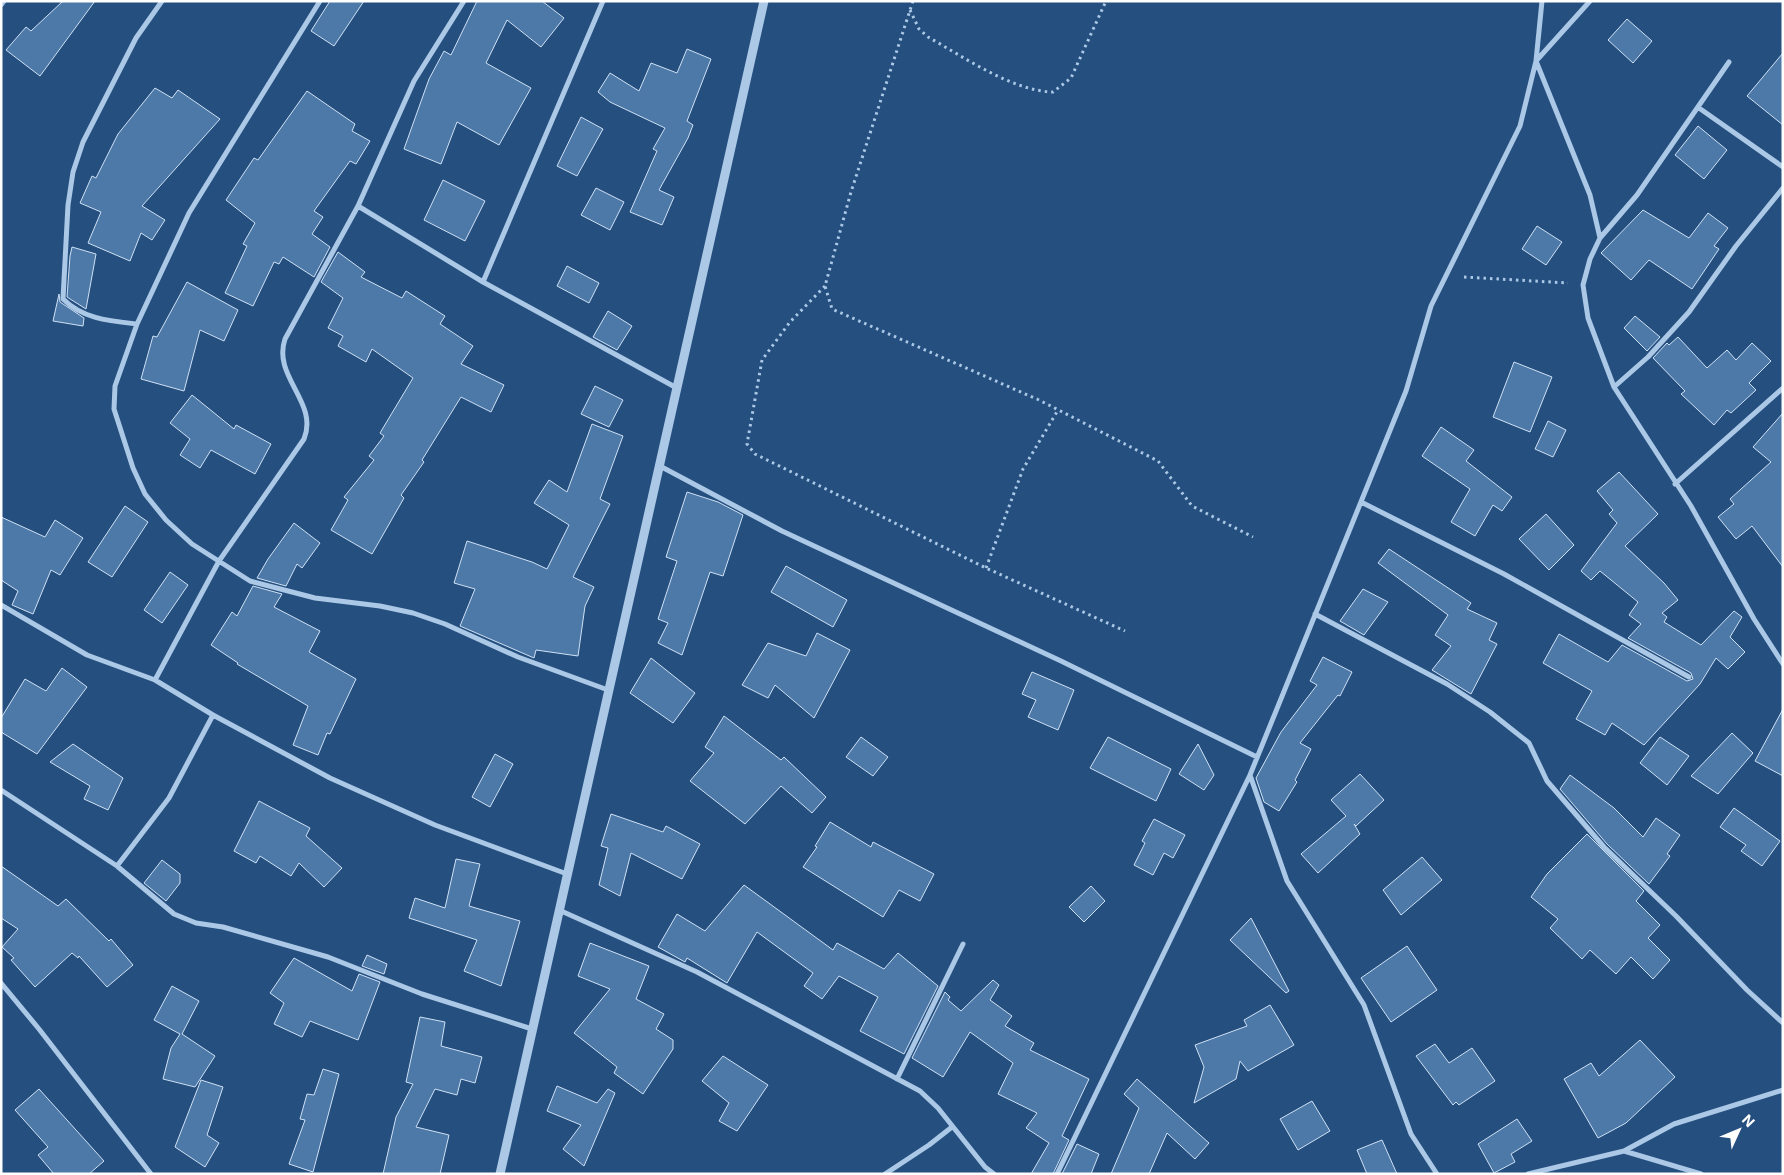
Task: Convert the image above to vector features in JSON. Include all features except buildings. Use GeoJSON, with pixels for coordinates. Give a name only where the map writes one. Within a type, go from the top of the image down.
{"type":"FeatureCollection","features":[{"type":"Feature","properties":{"kind":"street"},"geometry":{"type":"LineString","coordinates":[[1,6],[4,1]]}},
{"type":"Feature","properties":{"kind":"street"},"geometry":{"type":"LineString","coordinates":[[136,324],[86,316],[72,308],[63,299],[68,205],[73,172],[83,142],[136,38],[162,1]]}},
{"type":"Feature","properties":{"kind":"street"},"geometry":{"type":"LineString","coordinates":[[320,1],[189,213],[136,324],[115,386],[114,409],[133,468],[145,494],[166,520],[192,544],[250,580],[315,598],[380,606],[413,613],[445,624],[518,657],[608,690]]}},
{"type":"Feature","properties":{"kind":"street"},"geometry":{"type":"LineString","coordinates":[[155,680],[219,561],[295,456],[309,428],[308,417],[282,361],[281,350],[358,206],[414,81],[464,1]]}},
{"type":"Feature","properties":{"kind":"street"},"geometry":{"type":"LineString","coordinates":[[483,282],[603,1]]}},
{"type":"Feature","properties":{"kind":"street"},"geometry":{"type":"LineString","coordinates":[[500,1174],[675,387],[764,1]]}},
{"type":"Feature","properties":{"kind":"street"},"geometry":{"type":"LineString","coordinates":[[1057,1174],[1250,775],[1406,391],[1431,306],[1520,126],[1536,61],[1542,1]]}},
{"type":"Feature","properties":{"kind":"street"},"geometry":{"type":"LineString","coordinates":[[1536,61],[1590,1]]}},
{"type":"Feature","properties":{"kind":"street"},"geometry":{"type":"LineString","coordinates":[[1536,61],[1590,194],[1600,238]]}},
{"type":"Feature","properties":{"kind":"street"},"geometry":{"type":"LineString","coordinates":[[1729,62],[1637,195],[1600,238],[1590,259],[1583,285],[1588,318],[1614,387],[1690,506],[1754,619],[1783,664]]}},
{"type":"Feature","properties":{"kind":"street"},"geometry":{"type":"LineString","coordinates":[[1699,108],[1783,166]]}},
{"type":"Feature","properties":{"kind":"street"},"geometry":{"type":"LineString","coordinates":[[1614,387],[1648,357],[1689,312],[1736,246],[1783,188]]}},
{"type":"Feature","properties":{"kind":"street"},"geometry":{"type":"LineString","coordinates":[[358,206],[483,282],[675,387]]}},
{"type":"Feature","properties":{"kind":"street"},"geometry":{"type":"LineString","coordinates":[[1675,484],[1783,388]]}},
{"type":"Feature","properties":{"kind":"street"},"geometry":{"type":"LineString","coordinates":[[658,464],[782,531],[1061,661],[1257,757]]}},
{"type":"Feature","properties":{"kind":"street"},"geometry":{"type":"LineString","coordinates":[[1361,502],[1504,574],[1689,677]]}},
{"type":"Feature","properties":{"kind":"street"},"geometry":{"type":"LineString","coordinates":[[1,605],[88,656],[155,680],[213,715],[339,782],[435,825],[567,874]]}},
{"type":"Feature","properties":{"kind":"street"},"geometry":{"type":"LineString","coordinates":[[1315,614],[1447,684],[1490,712],[1529,744],[1547,782],[1604,848],[1676,916],[1747,990],[1783,1023]]}},
{"type":"Feature","properties":{"kind":"street"},"geometry":{"type":"LineString","coordinates":[[117,866],[169,798],[213,715]]}},
{"type":"Feature","properties":{"kind":"street"},"geometry":{"type":"LineString","coordinates":[[1250,775],[1287,881],[1364,1005],[1411,1134],[1437,1174]]}},
{"type":"Feature","properties":{"kind":"street"},"geometry":{"type":"LineString","coordinates":[[1,790],[117,866],[174,914],[196,922],[223,927],[328,957],[422,994],[532,1028]]}},
{"type":"Feature","properties":{"kind":"street"},"geometry":{"type":"LineString","coordinates":[[559,910],[697,972],[929,1098],[985,1167],[994,1174]]}},
{"type":"Feature","properties":{"kind":"street"},"geometry":{"type":"LineString","coordinates":[[897,1079],[963,944]]}},
{"type":"Feature","properties":{"kind":"street"},"geometry":{"type":"LineString","coordinates":[[1,983],[151,1174]]}},
{"type":"Feature","properties":{"kind":"street"},"geometry":{"type":"LineString","coordinates":[[1528,1174],[1624,1151],[1674,1124],[1783,1090]]}},
{"type":"Feature","properties":{"kind":"street"},"geometry":{"type":"LineString","coordinates":[[885,1174],[929,1145],[952,1127]]}},
{"type":"Feature","properties":{"kind":"street"},"geometry":{"type":"LineString","coordinates":[[1624,1151],[1700,1174]]}},
{"type":"Feature","properties":{"kind":"path"},"geometry":{"type":"LineString","coordinates":[[913,1],[851,192],[825,286],[790,322],[762,360],[747,444],[755,454],[986,568],[1125,631]]}},
{"type":"Feature","properties":{"kind":"path"},"geometry":{"type":"LineString","coordinates":[[910,9],[919,29],[928,37],[999,76],[1039,92],[1053,92],[1071,78],[1106,1]]}},
{"type":"Feature","properties":{"kind":"path"},"geometry":{"type":"LineString","coordinates":[[1446,276],[1583,285]]}},
{"type":"Feature","properties":{"kind":"path"},"geometry":{"type":"LineString","coordinates":[[825,286],[832,309],[1058,410],[1158,461],[1192,506],[1253,537]]}},
{"type":"Feature","properties":{"kind":"path"},"geometry":{"type":"LineString","coordinates":[[986,568],[1023,469],[1058,410]]}}]}
